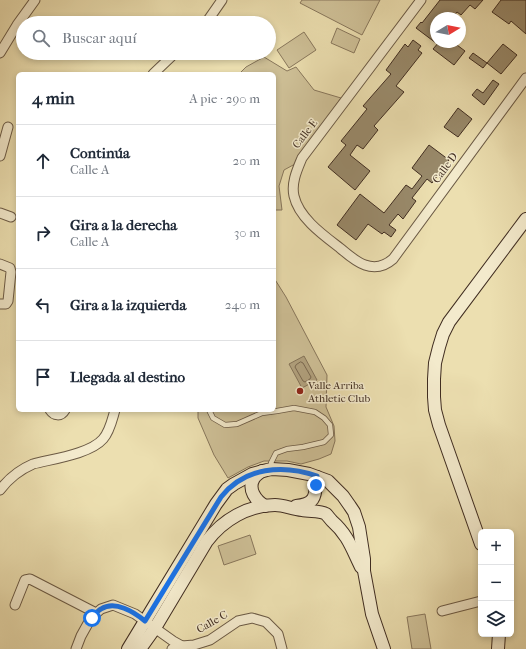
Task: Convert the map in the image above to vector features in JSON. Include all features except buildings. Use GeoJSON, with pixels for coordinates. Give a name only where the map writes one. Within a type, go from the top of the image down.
{"type":"FeatureCollection","features":[{"type":"Feature","properties":{"kind":"street"},"geometry":{"type":"LineString","coordinates":[[23,16],[35,0]]}},
{"type":"Feature","properties":{"kind":"street"},"geometry":{"type":"LineString","coordinates":[[211,16],[222,0]]}},
{"type":"Feature","properties":{"kind":"street","name":"Calle E"},"geometry":{"type":"LineString","coordinates":[[379,266],[372,267],[358,262],[318,231],[296,204],[293,186],[302,158],[421,0]]}},
{"type":"Feature","properties":{"kind":"street"},"geometry":{"type":"LineString","coordinates":[[0,52],[16,27]]}},
{"type":"Feature","properties":{"kind":"street"},"geometry":{"type":"LineString","coordinates":[[155,72],[168,60]]}},
{"type":"Feature","properties":{"kind":"street","name":"Calle D"},"geometry":{"type":"LineString","coordinates":[[379,266],[387,264],[393,259],[526,78]]}},
{"type":"Feature","properties":{"kind":"street"},"geometry":{"type":"LineString","coordinates":[[0,156],[8,128]]}},
{"type":"Feature","properties":{"kind":"street"},"geometry":{"type":"LineString","coordinates":[[0,213],[11,217]]}},
{"type":"Feature","properties":{"kind":"street"},"geometry":{"type":"LineString","coordinates":[[478,535],[435,410],[435,363],[439,347],[449,322],[526,219]]}},
{"type":"Feature","properties":{"kind":"street"},"geometry":{"type":"LineString","coordinates":[[0,264],[10,268],[11,272],[8,301],[6,304],[0,304]]}},
{"type":"Feature","properties":{"kind":"street"},"geometry":{"type":"LineString","coordinates":[[51,412],[52,414],[58,415],[63,412]]}},
{"type":"Feature","properties":{"kind":"street"},"geometry":{"type":"LineString","coordinates":[[0,490],[13,475],[26,467],[81,452],[93,447],[103,439],[110,427],[114,412]]}},
{"type":"Feature","properties":{"kind":"street"},"geometry":{"type":"LineString","coordinates":[[265,506],[254,496],[252,485],[253,480],[267,470]]}},
{"type":"Feature","properties":{"kind":"street"},"geometry":{"type":"LineString","coordinates":[[140,649],[150,624],[221,497],[227,489],[234,484],[252,474],[267,470],[288,470],[317,476],[328,481],[343,496],[354,512],[359,527],[364,559],[364,571],[372,614],[384,649]]}},
{"type":"Feature","properties":{"kind":"street"},"geometry":{"type":"LineString","coordinates":[[291,507],[301,506],[311,502],[315,494],[317,476]]}},
{"type":"Feature","properties":{"kind":"street"},"geometry":{"type":"LineString","coordinates":[[128,649],[150,624],[213,533],[235,516],[254,508],[275,505],[316,511],[325,514],[341,528],[364,571]]}},
{"type":"Feature","properties":{"kind":"street"},"geometry":{"type":"LineString","coordinates":[[16,605],[26,580],[30,579],[96,614]]}},
{"type":"Feature","properties":{"kind":"street"},"geometry":{"type":"LineString","coordinates":[[442,611],[478,602]]}},
{"type":"Feature","properties":{"kind":"street"},"geometry":{"type":"LineString","coordinates":[[76,649],[81,636],[92,618],[101,609],[113,605],[135,614],[182,646]]}},
{"type":"Feature","properties":{"kind":"street","name":"Calle C"},"geometry":{"type":"LineString","coordinates":[[172,649],[210,640],[238,621],[252,618],[266,622],[278,634],[282,649]]}},
{"type":"Feature","properties":{"kind":"street"},"geometry":{"type":"LineString","coordinates":[[498,649],[499,637]]}},
{"type":"Feature","properties":{"kind":"lane"},"geometry":{"type":"LineString","coordinates":[[267,470],[276,452],[324,442],[331,435],[330,425],[324,418],[315,412],[294,408],[276,411]]}},
{"type":"Feature","properties":{"kind":"lane"},"geometry":{"type":"LineString","coordinates":[[211,412],[213,418],[225,425],[237,424],[262,413],[268,412]]}},
{"type":"Feature","properties":{"kind":"shaded area"},"geometry":{"type":"Polygon","coordinates":[[[302,0],[380,0],[362,35],[300,3],[302,0]]]}},
{"type":"Feature","properties":{"kind":"shaded area"},"geometry":{"type":"Polygon","coordinates":[[[337,28],[360,39],[354,53],[331,43],[337,28]]]}},
{"type":"Feature","properties":{"kind":"shaded area"},"geometry":{"type":"Polygon","coordinates":[[[304,32],[316,50],[289,68],[277,50],[304,32]]]}},
{"type":"Feature","properties":{"kind":"shaded area"},"geometry":{"type":"Polygon","coordinates":[[[259,60],[269,60],[287,71],[296,67],[314,90],[341,98],[295,164],[284,170],[279,186],[282,210],[276,210],[276,72],[241,72],[246,67],[259,60]]]}},
{"type":"Feature","properties":{"kind":"shaded area","name":"Valle Arriba Athletic Club"},"geometry":{"type":"Polygon","coordinates":[[[276,281],[286,297],[327,375],[326,407],[334,426],[335,441],[331,454],[301,464],[287,461],[264,461],[248,467],[228,478],[214,455],[198,418],[198,412],[276,412],[276,281]]]}},
{"type":"Feature","properties":{"kind":"shaded area"},"geometry":{"type":"Polygon","coordinates":[[[250,535],[256,554],[224,565],[218,546],[250,535]]]}},
{"type":"Feature","properties":{"kind":"shaded area"},"geometry":{"type":"Polygon","coordinates":[[[425,614],[431,649],[412,649],[407,617],[425,614]]]}},
{"type":"Feature","properties":{"kind":"water"},"geometry":{"type":"Polygon","coordinates":[[[304,356],[317,380],[302,388],[289,364],[304,356]]]}},
{"type":"Feature","properties":{"kind":"place","name":"Valle Arriba Athletic Club"},"geometry":{"type":"Point","coordinates":[300,391]}},
{"type":"Feature","properties":{"kind":"route"},"geometry":{"type":"LineString","coordinates":[[92,618],[101,609],[113,605],[135,614],[145,621],[221,497],[227,489],[242,479],[252,474],[272,469],[288,470],[317,476],[316,485]]}}]}
